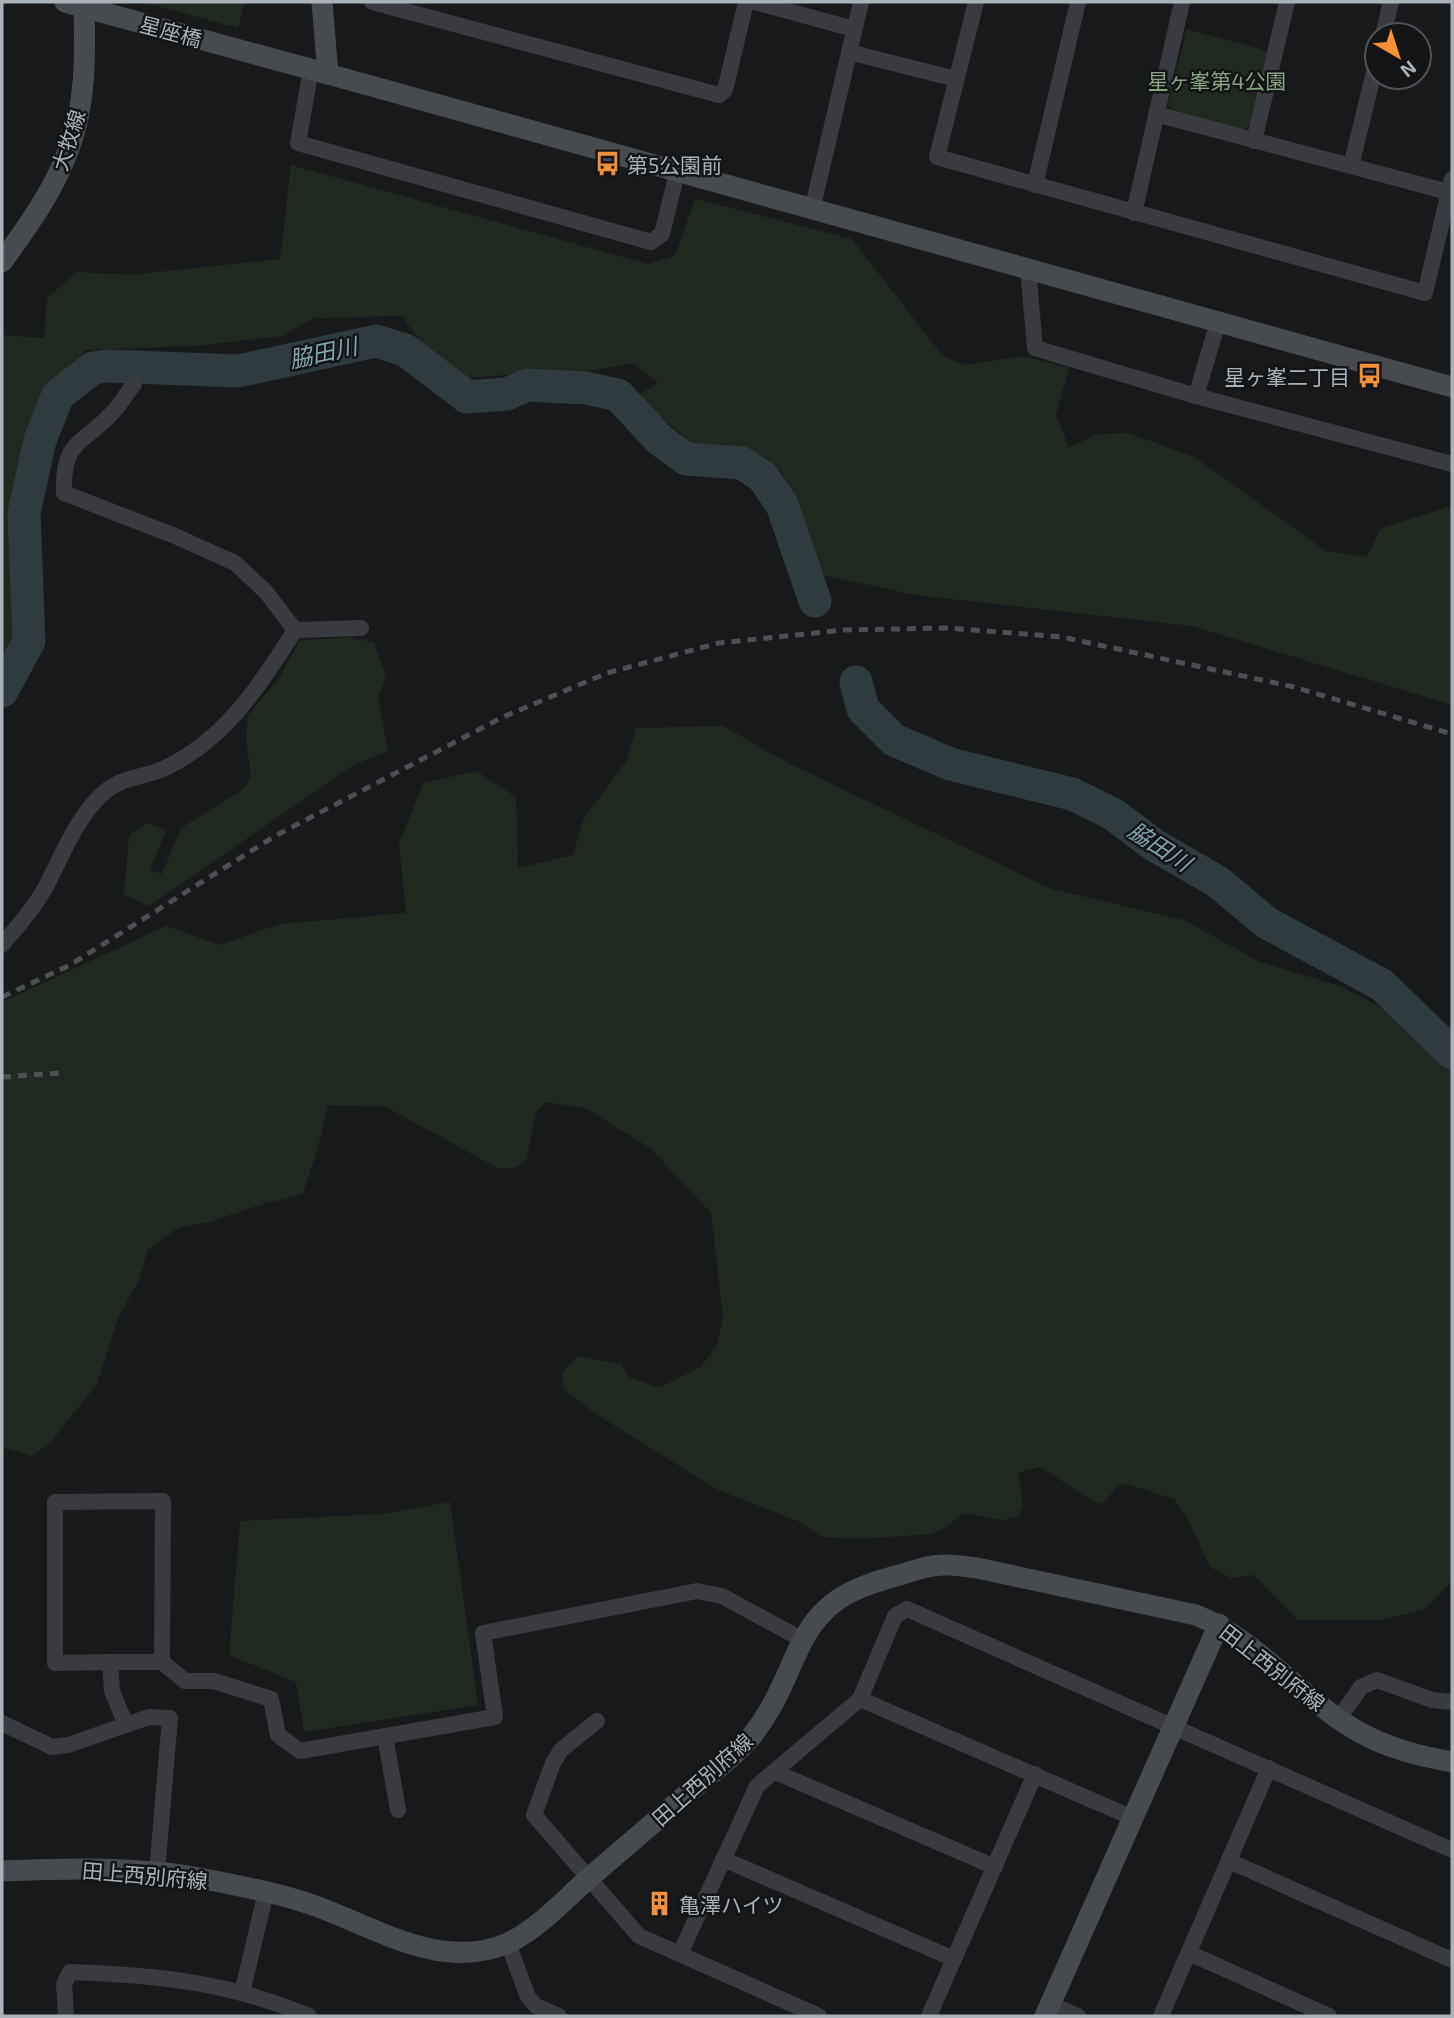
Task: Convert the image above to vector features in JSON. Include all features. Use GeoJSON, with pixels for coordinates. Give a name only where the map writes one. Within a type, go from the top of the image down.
{"type":"FeatureCollection","features":[{"type":"Feature","properties":{"kind":"street","name":"星座橋"},"geometry":{"type":"LineString","coordinates":[[65,2],[1452,387]]}},
{"type":"Feature","properties":{"kind":"street","name":"大牧線"},"geometry":{"type":"LineString","coordinates":[[2,262],[34,217],[69,151],[84,76],[84,2]]}},
{"type":"Feature","properties":{"kind":"street"},"geometry":{"type":"LineString","coordinates":[[322,2],[319,71],[298,143],[650,242],[662,234],[677,173]]}},
{"type":"Feature","properties":{"kind":"street"},"geometry":{"type":"LineString","coordinates":[[372,2],[435,10],[719,95],[725,90],[746,2]]}},
{"type":"Feature","properties":{"kind":"street"},"geometry":{"type":"LineString","coordinates":[[755,2],[854,29]]}},
{"type":"Feature","properties":{"kind":"street"},"geometry":{"type":"LineString","coordinates":[[812,210],[861,2]]}},
{"type":"Feature","properties":{"kind":"street"},"geometry":{"type":"LineString","coordinates":[[976,2],[937,157],[1425,293],[1451,188],[1351,166],[1156,114]]}},
{"type":"Feature","properties":{"kind":"street"},"geometry":{"type":"LineString","coordinates":[[1035,185],[1078,2]]}},
{"type":"Feature","properties":{"kind":"street"},"geometry":{"type":"LineString","coordinates":[[1134,212],[1182,2]]}},
{"type":"Feature","properties":{"kind":"street"},"geometry":{"type":"LineString","coordinates":[[1254,141],[1287,2]]}},
{"type":"Feature","properties":{"kind":"street"},"geometry":{"type":"LineString","coordinates":[[1386,21],[1391,2]]}},
{"type":"Feature","properties":{"kind":"street"},"geometry":{"type":"LineString","coordinates":[[849,52],[956,79]]}},
{"type":"Feature","properties":{"kind":"street"},"geometry":{"type":"LineString","coordinates":[[1351,166],[1369,91]]}},
{"type":"Feature","properties":{"kind":"street"},"geometry":{"type":"LineString","coordinates":[[1028,269],[1035,348],[1196,396],[1452,464]]}},
{"type":"Feature","properties":{"kind":"street"},"geometry":{"type":"LineString","coordinates":[[1196,396],[1218,323]]}},
{"type":"Feature","properties":{"kind":"street"},"geometry":{"type":"LineString","coordinates":[[134,384],[114,411],[72,449],[64,476],[64,493],[175,536],[234,563],[266,592],[295,630]]}},
{"type":"Feature","properties":{"kind":"street"},"geometry":{"type":"LineString","coordinates":[[295,630],[361,628]]}},
{"type":"Feature","properties":{"kind":"street"},"geometry":{"type":"LineString","coordinates":[[2,945],[24,922],[44,891],[72,836],[96,801],[117,784],[164,769],[230,721],[248,701],[295,630]]}},
{"type":"Feature","properties":{"kind":"street"},"geometry":{"type":"LineString","coordinates":[[162,1662],[163,1501],[55,1502],[55,1664],[162,1662],[185,1681],[214,1681],[271,1699],[278,1735],[300,1751],[495,1717],[483,1633],[697,1591],[722,1596],[803,1640]]}},
{"type":"Feature","properties":{"kind":"street","name":"田上西別府線"},"geometry":{"type":"LineString","coordinates":[[2,1871],[79,1867],[157,1872],[267,1892],[318,1907],[410,1944],[437,1951],[467,1952],[508,1943],[525,1933],[589,1879],[748,1740],[781,1691],[803,1640],[820,1614],[831,1603],[851,1590],[926,1567],[946,1564],[977,1567],[1196,1615],[1219,1624],[1359,1732],[1392,1748],[1452,1762]]}},
{"type":"Feature","properties":{"kind":"street"},"geometry":{"type":"LineString","coordinates":[[680,1954],[757,1786],[860,1699],[895,1616],[906,1609],[1452,1850]]}},
{"type":"Feature","properties":{"kind":"street"},"geometry":{"type":"LineString","coordinates":[[1078,2016],[1048,2010],[1219,1624]]}},
{"type":"Feature","properties":{"kind":"street"},"geometry":{"type":"LineString","coordinates":[[110,1662],[112,1691],[126,1725]]}},
{"type":"Feature","properties":{"kind":"street"},"geometry":{"type":"LineString","coordinates":[[1339,1718],[1360,1687],[1377,1680],[1432,1700],[1452,1702]]}},
{"type":"Feature","properties":{"kind":"street"},"geometry":{"type":"LineString","coordinates":[[860,1699],[1133,1818]]}},
{"type":"Feature","properties":{"kind":"street"},"geometry":{"type":"LineString","coordinates":[[2,1723],[52,1747],[68,1745],[149,1717],[170,1718],[157,1872]]}},
{"type":"Feature","properties":{"kind":"street"},"geometry":{"type":"LineString","coordinates":[[597,1721],[561,1750],[553,1763],[534,1815],[639,1936],[819,2016]]}},
{"type":"Feature","properties":{"kind":"street"},"geometry":{"type":"LineString","coordinates":[[385,1736],[398,1810]]}},
{"type":"Feature","properties":{"kind":"street"},"geometry":{"type":"LineString","coordinates":[[1161,2016],[1269,1768]]}},
{"type":"Feature","properties":{"kind":"street"},"geometry":{"type":"LineString","coordinates":[[775,1772],[995,1867]]}},
{"type":"Feature","properties":{"kind":"street"},"geometry":{"type":"LineString","coordinates":[[929,2016],[1035,1774]]}},
{"type":"Feature","properties":{"kind":"street"},"geometry":{"type":"LineString","coordinates":[[723,1859],[954,1959]]}},
{"type":"Feature","properties":{"kind":"street"},"geometry":{"type":"LineString","coordinates":[[1229,1861],[1452,1960]]}},
{"type":"Feature","properties":{"kind":"street"},"geometry":{"type":"LineString","coordinates":[[242,1993],[267,1892]]}},
{"type":"Feature","properties":{"kind":"street"},"geometry":{"type":"LineString","coordinates":[[508,1943],[528,1997],[536,2006],[559,2016]]}},
{"type":"Feature","properties":{"kind":"street"},"geometry":{"type":"LineString","coordinates":[[1189,1953],[1329,2016]]}},
{"type":"Feature","properties":{"kind":"street"},"geometry":{"type":"LineString","coordinates":[[66,2016],[64,1984],[70,1972],[186,1980],[242,1993],[309,2016]]}},
{"type":"Feature","properties":{"kind":"green space"},"geometry":{"type":"Polygon","coordinates":[[[142,2],[245,2],[238,28],[142,2]]]}},
{"type":"Feature","properties":{"kind":"green space","name":"星ヶ峯第4公園"},"geometry":{"type":"Polygon","coordinates":[[[1187,29],[1267,51],[1250,124],[1244,130],[1175,112],[1168,104],[1187,29]]]}},
{"type":"Feature","properties":{"kind":"green space"},"geometry":{"type":"Polygon","coordinates":[[[291,165],[648,264],[675,256],[695,199],[852,239],[942,355],[964,365],[1024,356],[1069,368],[1056,415],[1069,447],[1098,434],[1129,433],[1194,457],[1326,551],[1367,557],[1381,528],[1452,506],[1452,705],[1192,626],[915,595],[814,573],[782,472],[760,454],[703,453],[637,396],[658,383],[633,363],[562,376],[537,373],[464,378],[426,350],[402,316],[313,318],[283,336],[196,346],[84,350],[28,496],[42,595],[30,672],[2,711],[2,335],[44,338],[47,298],[77,272],[130,275],[280,259],[291,165]]]}},
{"type":"Feature","properties":{"kind":"green space"},"geometry":{"type":"Polygon","coordinates":[[[346,637],[374,642],[386,678],[378,698],[388,752],[355,764],[149,906],[124,895],[129,836],[146,823],[166,830],[150,870],[162,874],[181,828],[242,790],[251,777],[246,737],[248,715],[280,677],[299,641],[346,637]]]}},
{"type":"Feature","properties":{"kind":"green space"},"geometry":{"type":"Polygon","coordinates":[[[723,726],[792,765],[1052,889],[1184,920],[1260,962],[1340,986],[1398,1016],[1452,1072],[1452,1581],[1424,1610],[1381,1620],[1298,1620],[1254,1575],[1231,1578],[1210,1567],[1186,1516],[1174,1499],[1126,1484],[1117,1486],[1105,1502],[1098,1504],[1040,1467],[1018,1473],[1023,1505],[1019,1516],[1003,1520],[963,1513],[948,1526],[931,1534],[861,1539],[823,1537],[798,1521],[718,1490],[596,1414],[564,1389],[562,1373],[577,1356],[621,1364],[629,1377],[659,1388],[701,1367],[717,1345],[723,1317],[711,1213],[650,1148],[585,1108],[545,1102],[535,1114],[527,1159],[517,1167],[499,1169],[386,1107],[328,1105],[303,1194],[209,1222],[178,1228],[148,1249],[139,1280],[118,1318],[97,1384],[50,1443],[32,1456],[2,1447],[2,1002],[166,926],[220,945],[279,924],[406,913],[399,844],[423,783],[476,771],[516,797],[518,868],[573,855],[583,820],[627,760],[636,728],[723,726]]]}},
{"type":"Feature","properties":{"kind":"green space"},"geometry":{"type":"Polygon","coordinates":[[[450,1502],[478,1705],[304,1732],[296,1682],[229,1655],[240,1521],[382,1514],[450,1502]]]}},
{"type":"Feature","properties":{"kind":"waterway","name":"脇田川"},"geometry":{"type":"LineString","coordinates":[[2,691],[29,641],[24,513],[40,440],[58,395],[93,368],[108,366],[238,371],[376,341],[405,350],[467,397],[507,394],[527,385],[586,388],[618,395],[660,440],[686,459],[742,463],[763,477],[782,505],[815,601]]}},
{"type":"Feature","properties":{"kind":"waterway","name":"脇田川"},"geometry":{"type":"LineString","coordinates":[[856,682],[863,709],[894,740],[950,764],[1072,794],[1113,814],[1154,845],[1218,882],[1267,923],[1382,985],[1452,1053]]}},
{"type":"Feature","properties":{"kind":"railway"},"geometry":{"type":"LineString","coordinates":[[2,997],[70,965],[275,836],[503,717],[607,673],[719,643],[844,630],[948,628],[1062,637],[1294,687],[1452,734]]}},
{"type":"Feature","properties":{"kind":"railway"},"geometry":{"type":"LineString","coordinates":[[2,1077],[61,1073]]}},
{"type":"Feature","properties":{"kind":"place","name":"第5公園前"},"geometry":{"type":"Point","coordinates":[607,164]}},
{"type":"Feature","properties":{"kind":"place","name":"星ヶ峯二丁目"},"geometry":{"type":"Point","coordinates":[1370,376]}},
{"type":"Feature","properties":{"kind":"place","name":"亀澤ハイツ"},"geometry":{"type":"Point","coordinates":[659,1904]}}]}
